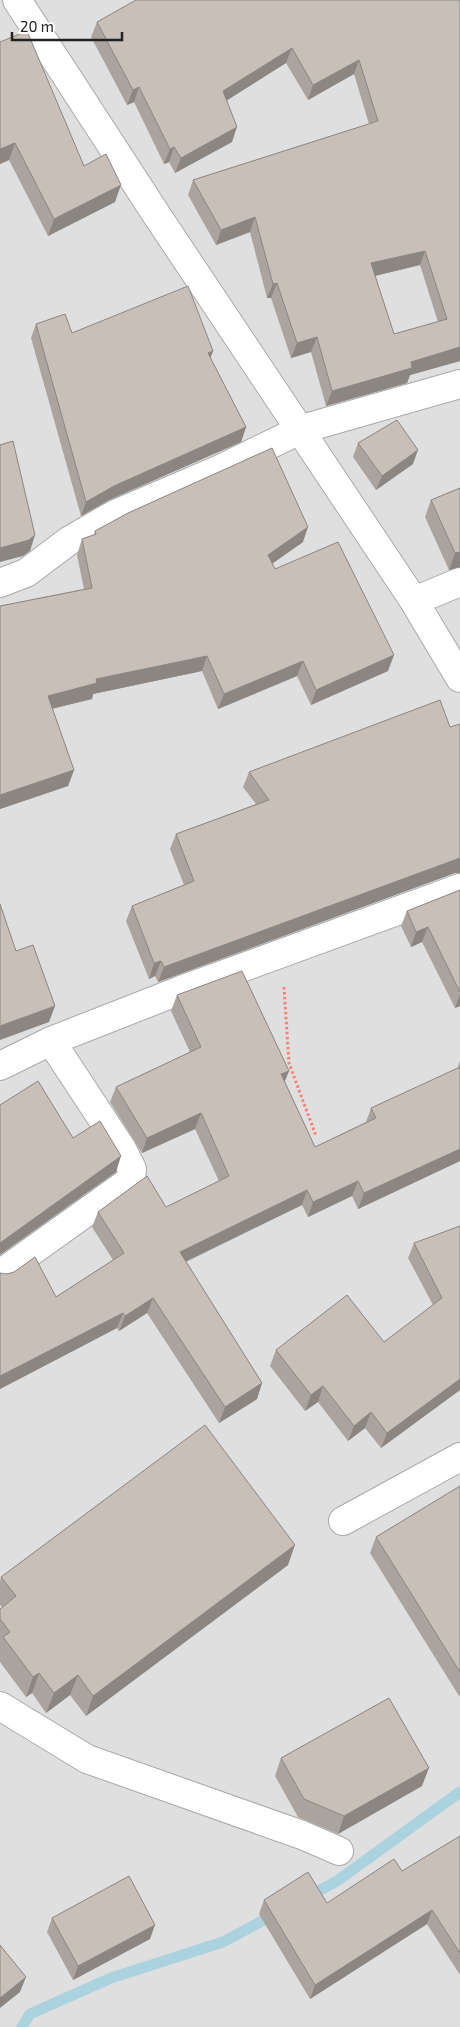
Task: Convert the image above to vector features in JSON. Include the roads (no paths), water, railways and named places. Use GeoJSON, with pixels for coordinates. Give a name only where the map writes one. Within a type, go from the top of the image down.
{"type":"FeatureCollection","features":[{"type":"Feature","properties":{"kind":"street"},"geometry":{"type":"LineString","coordinates":[[16,0],[156,214],[302,429],[414,601],[460,678]]}},
{"type":"Feature","properties":{"kind":"street"},"geometry":{"type":"LineString","coordinates":[[0,584],[26,572],[70,540],[115,514],[220,469],[302,429],[460,384]]}},
{"type":"Feature","properties":{"kind":"street"},"geometry":{"type":"LineString","coordinates":[[414,601],[460,582]]}},
{"type":"Feature","properties":{"kind":"street"},"geometry":{"type":"LineString","coordinates":[[0,1066],[51,1041],[282,952],[460,888]]}},
{"type":"Feature","properties":{"kind":"street"},"geometry":{"type":"LineString","coordinates":[[0,1274],[131,1180],[132,1169],[122,1149],[51,1041]]}},
{"type":"Feature","properties":{"kind":"street"},"geometry":{"type":"LineString","coordinates":[[343,1521],[460,1457]]}},
{"type":"Feature","properties":{"kind":"street"},"geometry":{"type":"LineString","coordinates":[[0,1706],[86,1759],[302,1835],[339,1851]]}},
{"type":"Feature","properties":{"kind":"waterway"},"geometry":{"type":"LineString","coordinates":[[307,1897],[337,1881],[460,1792]]}},
{"type":"Feature","properties":{"kind":"waterway"},"geometry":{"type":"LineString","coordinates":[[22,2027],[30,2014],[111,1978],[223,1942],[275,1914]]}}]}
